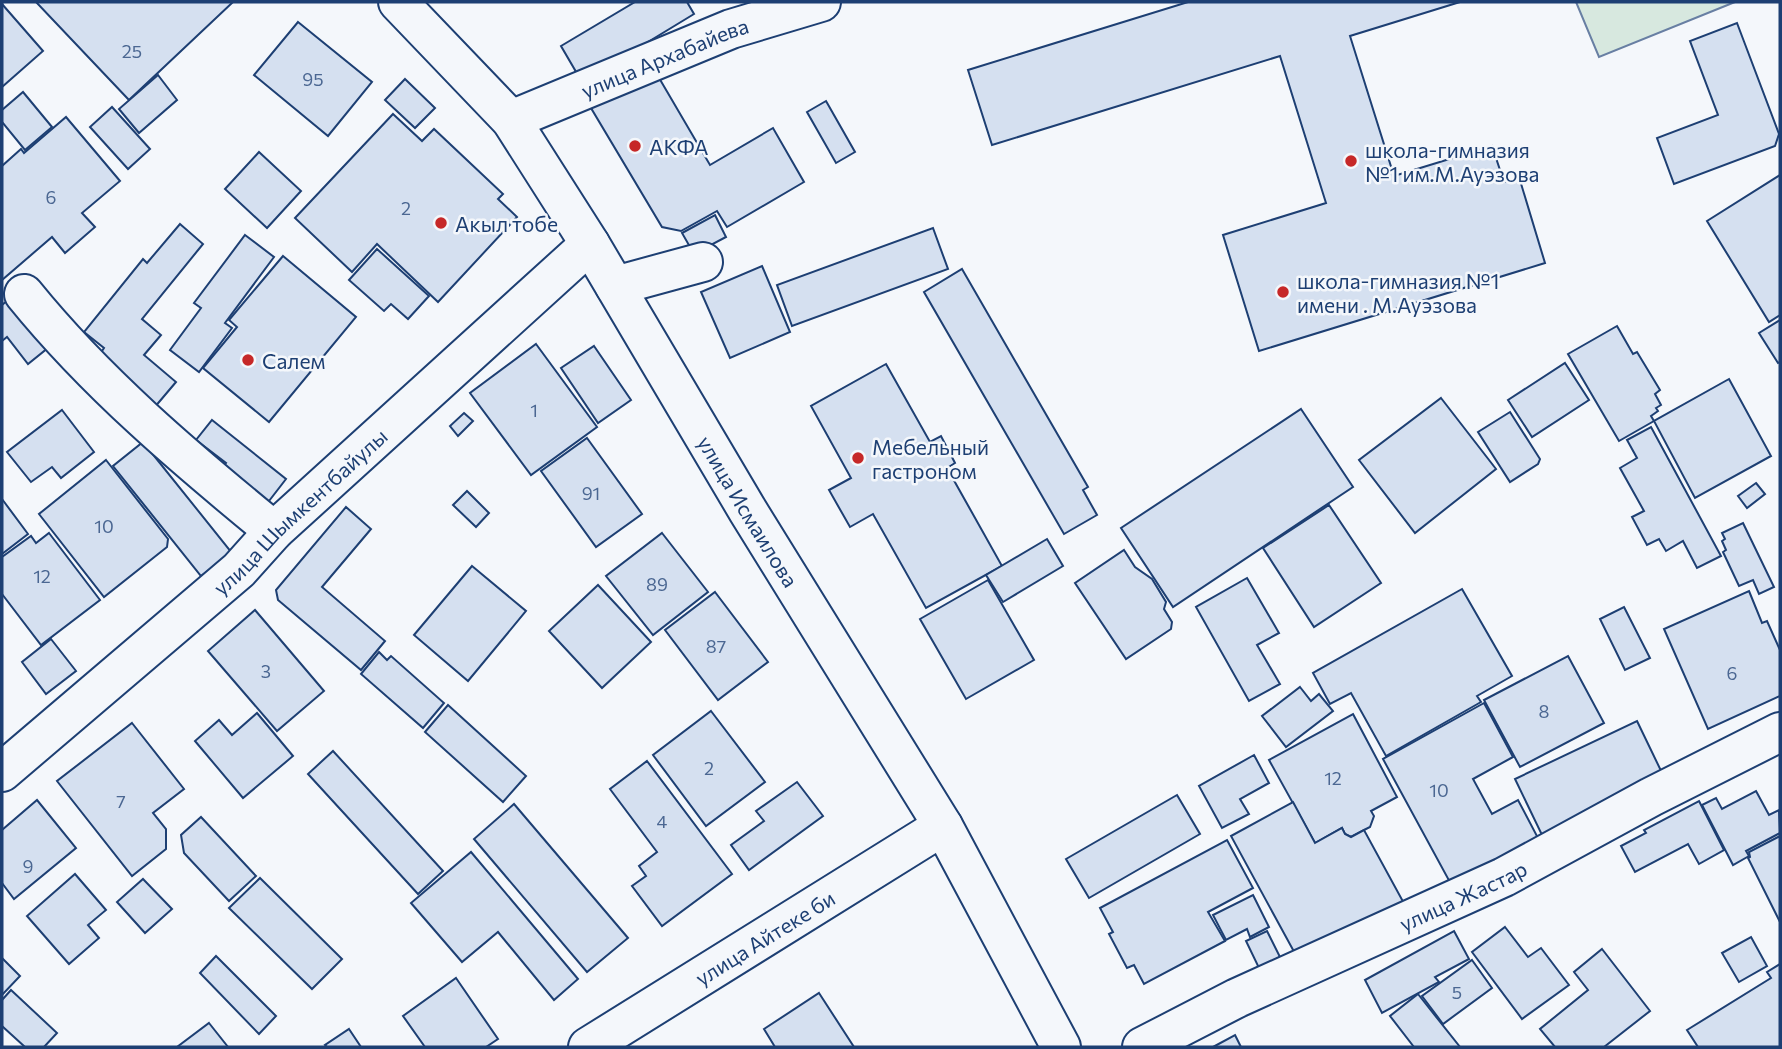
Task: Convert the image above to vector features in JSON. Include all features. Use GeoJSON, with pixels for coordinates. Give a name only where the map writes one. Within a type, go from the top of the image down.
{"type":"FeatureCollection","features":[{"type":"Feature","properties":{"kind":"street","name":"улица Исмаилова"},"geometry":{"type":"LineString","coordinates":[[398,2],[511,120],[590,244],[748,511],[943,826],[1061,1047]]}},
{"type":"Feature","properties":{"kind":"street","name":"улица Архабайева"},"geometry":{"type":"LineString","coordinates":[[511,120],[731,29],[821,2]]}},
{"type":"Feature","properties":{"kind":"street","name":"улица Шымкентбайулы"},"geometry":{"type":"LineString","coordinates":[[2,772],[239,570],[274,531],[590,244]]}},
{"type":"Feature","properties":{"kind":"street"},"geometry":{"type":"LineString","coordinates":[[615,286],[704,262]]}},
{"type":"Feature","properties":{"kind":"street"},"geometry":{"type":"LineString","coordinates":[[24,294],[56,333],[112,389],[274,531]]}},
{"type":"Feature","properties":{"kind":"street","name":"улица Жастар"},"geometry":{"type":"LineString","coordinates":[[1142,1047],[1237,998],[1504,877],[1651,797],[1780,732]]}},
{"type":"Feature","properties":{"kind":"street","name":"улица Айтеке би"},"geometry":{"type":"LineString","coordinates":[[588,1047],[943,826]]}},
{"type":"Feature","properties":{"kind":"shaded area"},"geometry":{"type":"Polygon","coordinates":[[[1576,2],[1735,2],[1599,57],[1576,2]]]}},
{"type":"Feature","properties":{"kind":"building"},"geometry":{"type":"Polygon","coordinates":[[[36,2],[233,2],[129,100],[36,2]]]}},
{"type":"Feature","properties":{"kind":"building"},"geometry":{"type":"Polygon","coordinates":[[[635,2],[687,2],[694,14],[582,82],[561,46],[635,2]]]}},
{"type":"Feature","properties":{"kind":"building","name":"школа-гимназия №1 им.М.Ауэзова"},"geometry":{"type":"Polygon","coordinates":[[[1188,2],[1460,2],[1350,36],[1394,176],[1492,146],[1504,182],[1519,177],[1545,263],[1259,351],[1223,235],[1326,203],[1280,56],[992,145],[968,70],[1188,2]]]}},
{"type":"Feature","properties":{"kind":"building"},"geometry":{"type":"Polygon","coordinates":[[[2,4],[43,51],[2,87],[2,4]]]}},
{"type":"Feature","properties":{"kind":"building"},"geometry":{"type":"Polygon","coordinates":[[[298,22],[372,82],[328,136],[254,75],[298,22]]]}},
{"type":"Feature","properties":{"kind":"building"},"geometry":{"type":"Polygon","coordinates":[[[1737,23],[1779,134],[1775,146],[1674,184],[1657,138],[1718,115],[1690,41],[1737,23]]]}},
{"type":"Feature","properties":{"kind":"building"},"geometry":{"type":"Polygon","coordinates":[[[655,71],[710,165],[773,128],[804,182],[727,227],[717,211],[681,231],[662,227],[591,108],[655,71]]]}},
{"type":"Feature","properties":{"kind":"building"},"geometry":{"type":"Polygon","coordinates":[[[158,75],[177,100],[139,133],[119,109],[158,75]]]}},
{"type":"Feature","properties":{"kind":"building"},"geometry":{"type":"Polygon","coordinates":[[[405,79],[435,108],[415,128],[385,100],[405,79]]]}},
{"type":"Feature","properties":{"kind":"building"},"geometry":{"type":"Polygon","coordinates":[[[23,92],[52,127],[25,150],[2,122],[2,110],[23,92]]]}},
{"type":"Feature","properties":{"kind":"building"},"geometry":{"type":"Polygon","coordinates":[[[826,101],[855,152],[836,163],[807,112],[826,101]]]}},
{"type":"Feature","properties":{"kind":"building"},"geometry":{"type":"Polygon","coordinates":[[[112,107],[150,149],[128,169],[90,127],[112,107]]]}},
{"type":"Feature","properties":{"kind":"building"},"geometry":{"type":"Polygon","coordinates":[[[393,114],[422,141],[434,129],[503,194],[498,199],[517,217],[438,302],[377,244],[352,272],[295,218],[393,114]]]}},
{"type":"Feature","properties":{"kind":"building"},"geometry":{"type":"Polygon","coordinates":[[[66,117],[120,181],[82,213],[95,227],[65,253],[52,237],[2,280],[2,166],[21,149],[24,153],[66,117]]]}},
{"type":"Feature","properties":{"kind":"building"},"geometry":{"type":"Polygon","coordinates":[[[259,152],[301,191],[267,228],[225,189],[259,152]]]}},
{"type":"Feature","properties":{"kind":"building"},"geometry":{"type":"Polygon","coordinates":[[[1780,175],[1780,315],[1769,322],[1707,221],[1780,175]]]}},
{"type":"Feature","properties":{"kind":"building"},"geometry":{"type":"Polygon","coordinates":[[[715,215],[726,237],[694,254],[682,233],[715,215]]]}},
{"type":"Feature","properties":{"kind":"building"},"geometry":{"type":"Polygon","coordinates":[[[180,224],[203,244],[142,319],[161,335],[144,355],[176,382],[154,408],[96,360],[104,348],[84,332],[143,259],[147,263],[180,224]]]}},
{"type":"Feature","properties":{"kind":"building"},"geometry":{"type":"Polygon","coordinates":[[[933,228],[948,269],[792,326],[777,285],[933,228]]]}},
{"type":"Feature","properties":{"kind":"building"},"geometry":{"type":"Polygon","coordinates":[[[245,235],[274,257],[225,323],[232,328],[199,372],[170,350],[201,308],[194,303],[245,235]]]}},
{"type":"Feature","properties":{"kind":"building"},"geometry":{"type":"Polygon","coordinates":[[[377,249],[429,296],[408,319],[391,304],[384,311],[349,280],[377,249]]]}},
{"type":"Feature","properties":{"kind":"building"},"geometry":{"type":"Polygon","coordinates":[[[283,256],[356,317],[269,422],[203,368],[237,327],[229,320],[283,256]]]}},
{"type":"Feature","properties":{"kind":"building"},"geometry":{"type":"Polygon","coordinates":[[[762,266],[790,332],[730,358],[701,292],[762,266]]]}},
{"type":"Feature","properties":{"kind":"building"},"geometry":{"type":"Polygon","coordinates":[[[962,269],[1088,487],[1083,490],[1097,515],[1064,534],[924,292],[962,269]]]}},
{"type":"Feature","properties":{"kind":"building"},"geometry":{"type":"Polygon","coordinates":[[[14,295],[54,343],[28,364],[7,337],[2,341],[2,305],[14,295]]]}},
{"type":"Feature","properties":{"kind":"building"},"geometry":{"type":"Polygon","coordinates":[[[1780,320],[1780,362],[1778,363],[1759,333],[1780,320]]]}},
{"type":"Feature","properties":{"kind":"building"},"geometry":{"type":"Polygon","coordinates":[[[1617,326],[1633,354],[1637,352],[1660,390],[1655,394],[1661,405],[1651,416],[1654,421],[1619,441],[1568,354],[1617,326]]]}},
{"type":"Feature","properties":{"kind":"building"},"geometry":{"type":"Polygon","coordinates":[[[536,344],[597,427],[531,475],[470,393],[536,344]]]}},
{"type":"Feature","properties":{"kind":"building"},"geometry":{"type":"Polygon","coordinates":[[[594,346],[631,400],[598,423],[561,368],[594,346]]]}},
{"type":"Feature","properties":{"kind":"building"},"geometry":{"type":"Polygon","coordinates":[[[1565,363],[1589,400],[1532,437],[1508,400],[1565,363]]]}},
{"type":"Feature","properties":{"kind":"building"},"geometry":{"type":"Polygon","coordinates":[[[886,364],[930,442],[941,436],[955,463],[947,468],[1002,566],[926,608],[873,514],[850,527],[829,490],[851,478],[811,406],[886,364]]]}},
{"type":"Feature","properties":{"kind":"building"},"geometry":{"type":"Polygon","coordinates":[[[1729,379],[1771,456],[1695,498],[1654,421],[1729,379]]]}},
{"type":"Feature","properties":{"kind":"building"},"geometry":{"type":"Polygon","coordinates":[[[1441,398],[1496,469],[1415,533],[1359,460],[1441,398]]]}},
{"type":"Feature","properties":{"kind":"building"},"geometry":{"type":"Polygon","coordinates":[[[1301,409],[1353,487],[1173,607],[1121,528],[1301,409]]]}},
{"type":"Feature","properties":{"kind":"building"},"geometry":{"type":"Polygon","coordinates":[[[62,410],[94,452],[61,478],[52,467],[31,482],[7,452],[62,410]]]}},
{"type":"Feature","properties":{"kind":"building"},"geometry":{"type":"Polygon","coordinates":[[[1510,412],[1540,459],[1538,464],[1510,482],[1478,432],[1510,412]]]}},
{"type":"Feature","properties":{"kind":"building"},"geometry":{"type":"Polygon","coordinates":[[[464,413],[473,421],[458,436],[450,426],[464,413]]]}},
{"type":"Feature","properties":{"kind":"building"},"geometry":{"type":"Polygon","coordinates":[[[212,420],[286,479],[262,510],[217,474],[226,463],[196,440],[212,420]]]}},
{"type":"Feature","properties":{"kind":"building"},"geometry":{"type":"Polygon","coordinates":[[[1651,427],[1721,556],[1697,568],[1683,541],[1666,551],[1659,539],[1647,545],[1632,517],[1644,511],[1620,468],[1637,458],[1627,440],[1651,427]]]}},
{"type":"Feature","properties":{"kind":"building"},"geometry":{"type":"Polygon","coordinates":[[[587,438],[642,514],[596,547],[541,471],[587,438]]]}},
{"type":"Feature","properties":{"kind":"building"},"geometry":{"type":"Polygon","coordinates":[[[143,442],[232,553],[201,576],[113,466],[143,442]]]}},
{"type":"Feature","properties":{"kind":"building"},"geometry":{"type":"Polygon","coordinates":[[[106,460],[168,539],[167,547],[104,597],[39,514],[106,460]]]}},
{"type":"Feature","properties":{"kind":"building"},"geometry":{"type":"Polygon","coordinates":[[[1756,483],[1765,494],[1747,508],[1738,496],[1756,483]]]}},
{"type":"Feature","properties":{"kind":"building"},"geometry":{"type":"Polygon","coordinates":[[[467,491],[489,513],[476,527],[453,505],[467,491]]]}},
{"type":"Feature","properties":{"kind":"building"},"geometry":{"type":"Polygon","coordinates":[[[2,499],[28,534],[2,554],[2,499]]]}},
{"type":"Feature","properties":{"kind":"building"},"geometry":{"type":"Polygon","coordinates":[[[1329,505],[1381,583],[1314,627],[1263,548],[1329,505]]]}},
{"type":"Feature","properties":{"kind":"building"},"geometry":{"type":"Polygon","coordinates":[[[346,507],[371,529],[322,587],[385,641],[361,670],[278,600],[276,590],[346,507]]]}},
{"type":"Feature","properties":{"kind":"building"},"geometry":{"type":"Polygon","coordinates":[[[1743,523],[1774,587],[1759,594],[1753,580],[1739,586],[1723,552],[1726,550],[1722,533],[1743,523]]]}},
{"type":"Feature","properties":{"kind":"building"},"geometry":{"type":"Polygon","coordinates":[[[49,533],[100,600],[41,645],[2,594],[2,557],[31,536],[36,543],[49,533]]]}},
{"type":"Feature","properties":{"kind":"building"},"geometry":{"type":"Polygon","coordinates":[[[662,533],[708,592],[653,635],[606,576],[662,533]]]}},
{"type":"Feature","properties":{"kind":"building"},"geometry":{"type":"Polygon","coordinates":[[[1047,539],[1063,566],[1003,602],[986,575],[1047,539]]]}},
{"type":"Feature","properties":{"kind":"building"},"geometry":{"type":"Polygon","coordinates":[[[1124,550],[1135,567],[1152,579],[1166,602],[1164,609],[1172,622],[1171,629],[1126,659],[1075,583],[1124,550]]]}},
{"type":"Feature","properties":{"kind":"building"},"geometry":{"type":"Polygon","coordinates":[[[472,566],[526,611],[468,681],[414,635],[472,566]]]}},
{"type":"Feature","properties":{"kind":"building"},"geometry":{"type":"Polygon","coordinates":[[[1247,578],[1279,633],[1257,645],[1280,684],[1249,701],[1196,607],[1247,578]]]}},
{"type":"Feature","properties":{"kind":"building"},"geometry":{"type":"Polygon","coordinates":[[[988,580],[1034,660],[966,699],[920,619],[988,580]]]}},
{"type":"Feature","properties":{"kind":"building"},"geometry":{"type":"Polygon","coordinates":[[[598,585],[651,642],[602,688],[549,631],[598,585]]]}},
{"type":"Feature","properties":{"kind":"building"},"geometry":{"type":"Polygon","coordinates":[[[1462,589],[1512,676],[1477,696],[1481,702],[1386,756],[1351,693],[1330,704],[1313,673],[1462,589]]]}},
{"type":"Feature","properties":{"kind":"building"},"geometry":{"type":"Polygon","coordinates":[[[1749,591],[1762,623],[1767,621],[1780,650],[1780,696],[1708,729],[1664,629],[1749,591]]]}},
{"type":"Feature","properties":{"kind":"building"},"geometry":{"type":"Polygon","coordinates":[[[715,592],[768,662],[718,700],[665,630],[715,592]]]}},
{"type":"Feature","properties":{"kind":"building"},"geometry":{"type":"Polygon","coordinates":[[[1624,607],[1650,658],[1625,670],[1600,619],[1624,607]]]}},
{"type":"Feature","properties":{"kind":"building"},"geometry":{"type":"Polygon","coordinates":[[[255,610],[324,691],[277,731],[208,651],[255,610]]]}},
{"type":"Feature","properties":{"kind":"building"},"geometry":{"type":"Polygon","coordinates":[[[51,639],[76,671],[46,694],[22,662],[51,639]]]}},
{"type":"Feature","properties":{"kind":"building"},"geometry":{"type":"Polygon","coordinates":[[[379,652],[387,660],[391,656],[444,703],[423,728],[361,674],[379,652]]]}},
{"type":"Feature","properties":{"kind":"building"},"geometry":{"type":"Polygon","coordinates":[[[1568,656],[1604,723],[1520,767],[1484,700],[1568,656]]]}},
{"type":"Feature","properties":{"kind":"building"},"geometry":{"type":"Polygon","coordinates":[[[1300,687],[1311,701],[1319,694],[1333,711],[1286,747],[1262,716],[1300,687]]]}},
{"type":"Feature","properties":{"kind":"building"},"geometry":{"type":"Polygon","coordinates":[[[1484,703],[1513,757],[1473,779],[1492,814],[1518,800],[1538,838],[1452,886],[1383,759],[1484,703]]]}},
{"type":"Feature","properties":{"kind":"building"},"geometry":{"type":"Polygon","coordinates":[[[448,705],[526,776],[503,802],[425,732],[448,705]]]}},
{"type":"Feature","properties":{"kind":"building"},"geometry":{"type":"Polygon","coordinates":[[[711,711],[765,782],[706,826],[653,755],[711,711]]]}},
{"type":"Feature","properties":{"kind":"building"},"geometry":{"type":"Polygon","coordinates":[[[257,713],[293,756],[243,798],[195,741],[219,720],[232,735],[257,713]]]}},
{"type":"Feature","properties":{"kind":"building"},"geometry":{"type":"Polygon","coordinates":[[[1353,714],[1397,797],[1371,811],[1374,816],[1370,827],[1351,837],[1345,834],[1342,828],[1315,843],[1269,760],[1353,714]]]}},
{"type":"Feature","properties":{"kind":"building"},"geometry":{"type":"Polygon","coordinates":[[[1637,721],[1664,777],[1542,835],[1515,779],[1637,721]]]}},
{"type":"Feature","properties":{"kind":"building"},"geometry":{"type":"Polygon","coordinates":[[[132,723],[184,789],[153,813],[166,829],[166,849],[132,876],[57,781],[132,723]]]}},
{"type":"Feature","properties":{"kind":"building"},"geometry":{"type":"Polygon","coordinates":[[[333,751],[443,871],[418,894],[308,774],[333,751]]]}},
{"type":"Feature","properties":{"kind":"building"},"geometry":{"type":"Polygon","coordinates":[[[1254,755],[1269,783],[1240,799],[1249,814],[1222,828],[1199,786],[1254,755]]]}},
{"type":"Feature","properties":{"kind":"building"},"geometry":{"type":"Polygon","coordinates":[[[647,761],[732,874],[662,926],[632,886],[646,876],[639,866],[657,852],[610,789],[647,761]]]}},
{"type":"Feature","properties":{"kind":"building"},"geometry":{"type":"Polygon","coordinates":[[[797,782],[823,816],[749,870],[731,845],[764,821],[756,811],[797,782]]]}},
{"type":"Feature","properties":{"kind":"building"},"geometry":{"type":"Polygon","coordinates":[[[1756,791],[1769,815],[1779,810],[1780,833],[1746,851],[1749,856],[1733,865],[1702,805],[1716,798],[1722,809],[1756,791]]]}},
{"type":"Feature","properties":{"kind":"building"},"geometry":{"type":"Polygon","coordinates":[[[1177,795],[1200,834],[1089,898],[1066,859],[1177,795]]]}},
{"type":"Feature","properties":{"kind":"building"},"geometry":{"type":"Polygon","coordinates":[[[37,800],[76,848],[14,899],[2,883],[2,830],[37,800]]]}},
{"type":"Feature","properties":{"kind":"building"},"geometry":{"type":"Polygon","coordinates":[[[1699,801],[1724,850],[1699,864],[1688,844],[1635,872],[1621,846],[1646,833],[1644,830],[1699,801]]]}},
{"type":"Feature","properties":{"kind":"building"},"geometry":{"type":"Polygon","coordinates":[[[1293,802],[1315,843],[1342,828],[1345,834],[1351,837],[1364,830],[1406,907],[1298,959],[1231,836],[1293,802]]]}},
{"type":"Feature","properties":{"kind":"building"},"geometry":{"type":"Polygon","coordinates":[[[514,804],[628,938],[587,972],[474,839],[514,804]]]}},
{"type":"Feature","properties":{"kind":"building"},"geometry":{"type":"Polygon","coordinates":[[[201,817],[256,876],[229,901],[184,853],[181,835],[201,817]]]}},
{"type":"Feature","properties":{"kind":"building"},"geometry":{"type":"Polygon","coordinates":[[[1780,836],[1780,922],[1748,858],[1749,852],[1780,836]]]}},
{"type":"Feature","properties":{"kind":"building"},"geometry":{"type":"Polygon","coordinates":[[[1227,840],[1253,888],[1208,912],[1225,941],[1144,984],[1134,965],[1127,968],[1109,934],[1113,932],[1100,908],[1227,840]]]}},
{"type":"Feature","properties":{"kind":"building"},"geometry":{"type":"Polygon","coordinates":[[[471,852],[578,979],[554,1000],[498,932],[462,962],[411,903],[471,852]]]}},
{"type":"Feature","properties":{"kind":"building"},"geometry":{"type":"Polygon","coordinates":[[[75,874],[106,910],[88,925],[99,938],[69,964],[27,916],[75,874]]]}},
{"type":"Feature","properties":{"kind":"building"},"geometry":{"type":"Polygon","coordinates":[[[260,878],[342,959],[312,989],[229,908],[260,878]]]}},
{"type":"Feature","properties":{"kind":"building"},"geometry":{"type":"Polygon","coordinates":[[[143,879],[172,909],[145,933],[117,902],[143,879]]]}},
{"type":"Feature","properties":{"kind":"building"},"geometry":{"type":"Polygon","coordinates":[[[1253,895],[1269,927],[1250,937],[1247,929],[1226,940],[1213,915],[1253,895]]]}},
{"type":"Feature","properties":{"kind":"building"},"geometry":{"type":"Polygon","coordinates":[[[1505,927],[1528,957],[1541,948],[1569,985],[1522,1019],[1472,952],[1505,927]]]}},
{"type":"Feature","properties":{"kind":"building"},"geometry":{"type":"Polygon","coordinates":[[[1267,931],[1280,957],[1259,968],[1246,941],[1267,931]]]}},
{"type":"Feature","properties":{"kind":"building"},"geometry":{"type":"Polygon","coordinates":[[[1454,931],[1469,959],[1435,977],[1439,982],[1382,1013],[1365,980],[1454,931]]]}},
{"type":"Feature","properties":{"kind":"building"},"geometry":{"type":"Polygon","coordinates":[[[1751,937],[1767,966],[1739,982],[1722,953],[1751,937]]]}},
{"type":"Feature","properties":{"kind":"building"},"geometry":{"type":"Polygon","coordinates":[[[1602,949],[1650,1011],[1604,1047],[1555,1047],[1540,1029],[1588,990],[1574,972],[1602,949]]]}},
{"type":"Feature","properties":{"kind":"building"},"geometry":{"type":"Polygon","coordinates":[[[216,956],[276,1016],[259,1034],[200,973],[216,956]]]}},
{"type":"Feature","properties":{"kind":"building"},"geometry":{"type":"Polygon","coordinates":[[[2,958],[20,976],[2,995],[2,958]]]}},
{"type":"Feature","properties":{"kind":"building"},"geometry":{"type":"Polygon","coordinates":[[[1472,960],[1492,988],[1443,1024],[1422,996],[1472,960]]]}},
{"type":"Feature","properties":{"kind":"building"},"geometry":{"type":"Polygon","coordinates":[[[1780,964],[1780,1047],[1698,1047],[1687,1030],[1771,978],[1767,972],[1780,964]]]}},
{"type":"Feature","properties":{"kind":"building"},"geometry":{"type":"Polygon","coordinates":[[[456,978],[498,1039],[486,1047],[425,1047],[403,1016],[456,978]]]}},
{"type":"Feature","properties":{"kind":"building"},"geometry":{"type":"Polygon","coordinates":[[[11,990],[57,1033],[44,1047],[25,1047],[2,1026],[2,1000],[11,990]]]}},
{"type":"Feature","properties":{"kind":"building"},"geometry":{"type":"Polygon","coordinates":[[[819,993],[854,1047],[775,1047],[764,1029],[819,993]]]}},
{"type":"Feature","properties":{"kind":"building"},"geometry":{"type":"Polygon","coordinates":[[[1418,994],[1460,1047],[1414,1047],[1390,1016],[1418,994]]]}},
{"type":"Feature","properties":{"kind":"building"},"geometry":{"type":"Polygon","coordinates":[[[209,1023],[228,1047],[177,1047],[209,1023]]]}},
{"type":"Feature","properties":{"kind":"building"},"geometry":{"type":"Polygon","coordinates":[[[349,1029],[361,1047],[325,1045],[349,1029]]]}},
{"type":"Feature","properties":{"kind":"building"},"geometry":{"type":"Polygon","coordinates":[[[1235,1035],[1241,1047],[1213,1047],[1235,1035]]]}},
{"type":"Feature","properties":{"kind":"place","name":"АКФА"},"geometry":{"type":"Point","coordinates":[635,146]}},
{"type":"Feature","properties":{"kind":"place","name":"школа-гимназия №1 им.М.Ауэзова"},"geometry":{"type":"Point","coordinates":[1351,161]}},
{"type":"Feature","properties":{"kind":"place","name":"Акыл тобе"},"geometry":{"type":"Point","coordinates":[441,223]}},
{"type":"Feature","properties":{"kind":"place","name":"школа-гимназия №1 имени . М.Ауэзова"},"geometry":{"type":"Point","coordinates":[1283,292]}},
{"type":"Feature","properties":{"kind":"place","name":"Салем"},"geometry":{"type":"Point","coordinates":[248,360]}},
{"type":"Feature","properties":{"kind":"place","name":"Мебельный гастроном"},"geometry":{"type":"Point","coordinates":[858,458]}}]}
